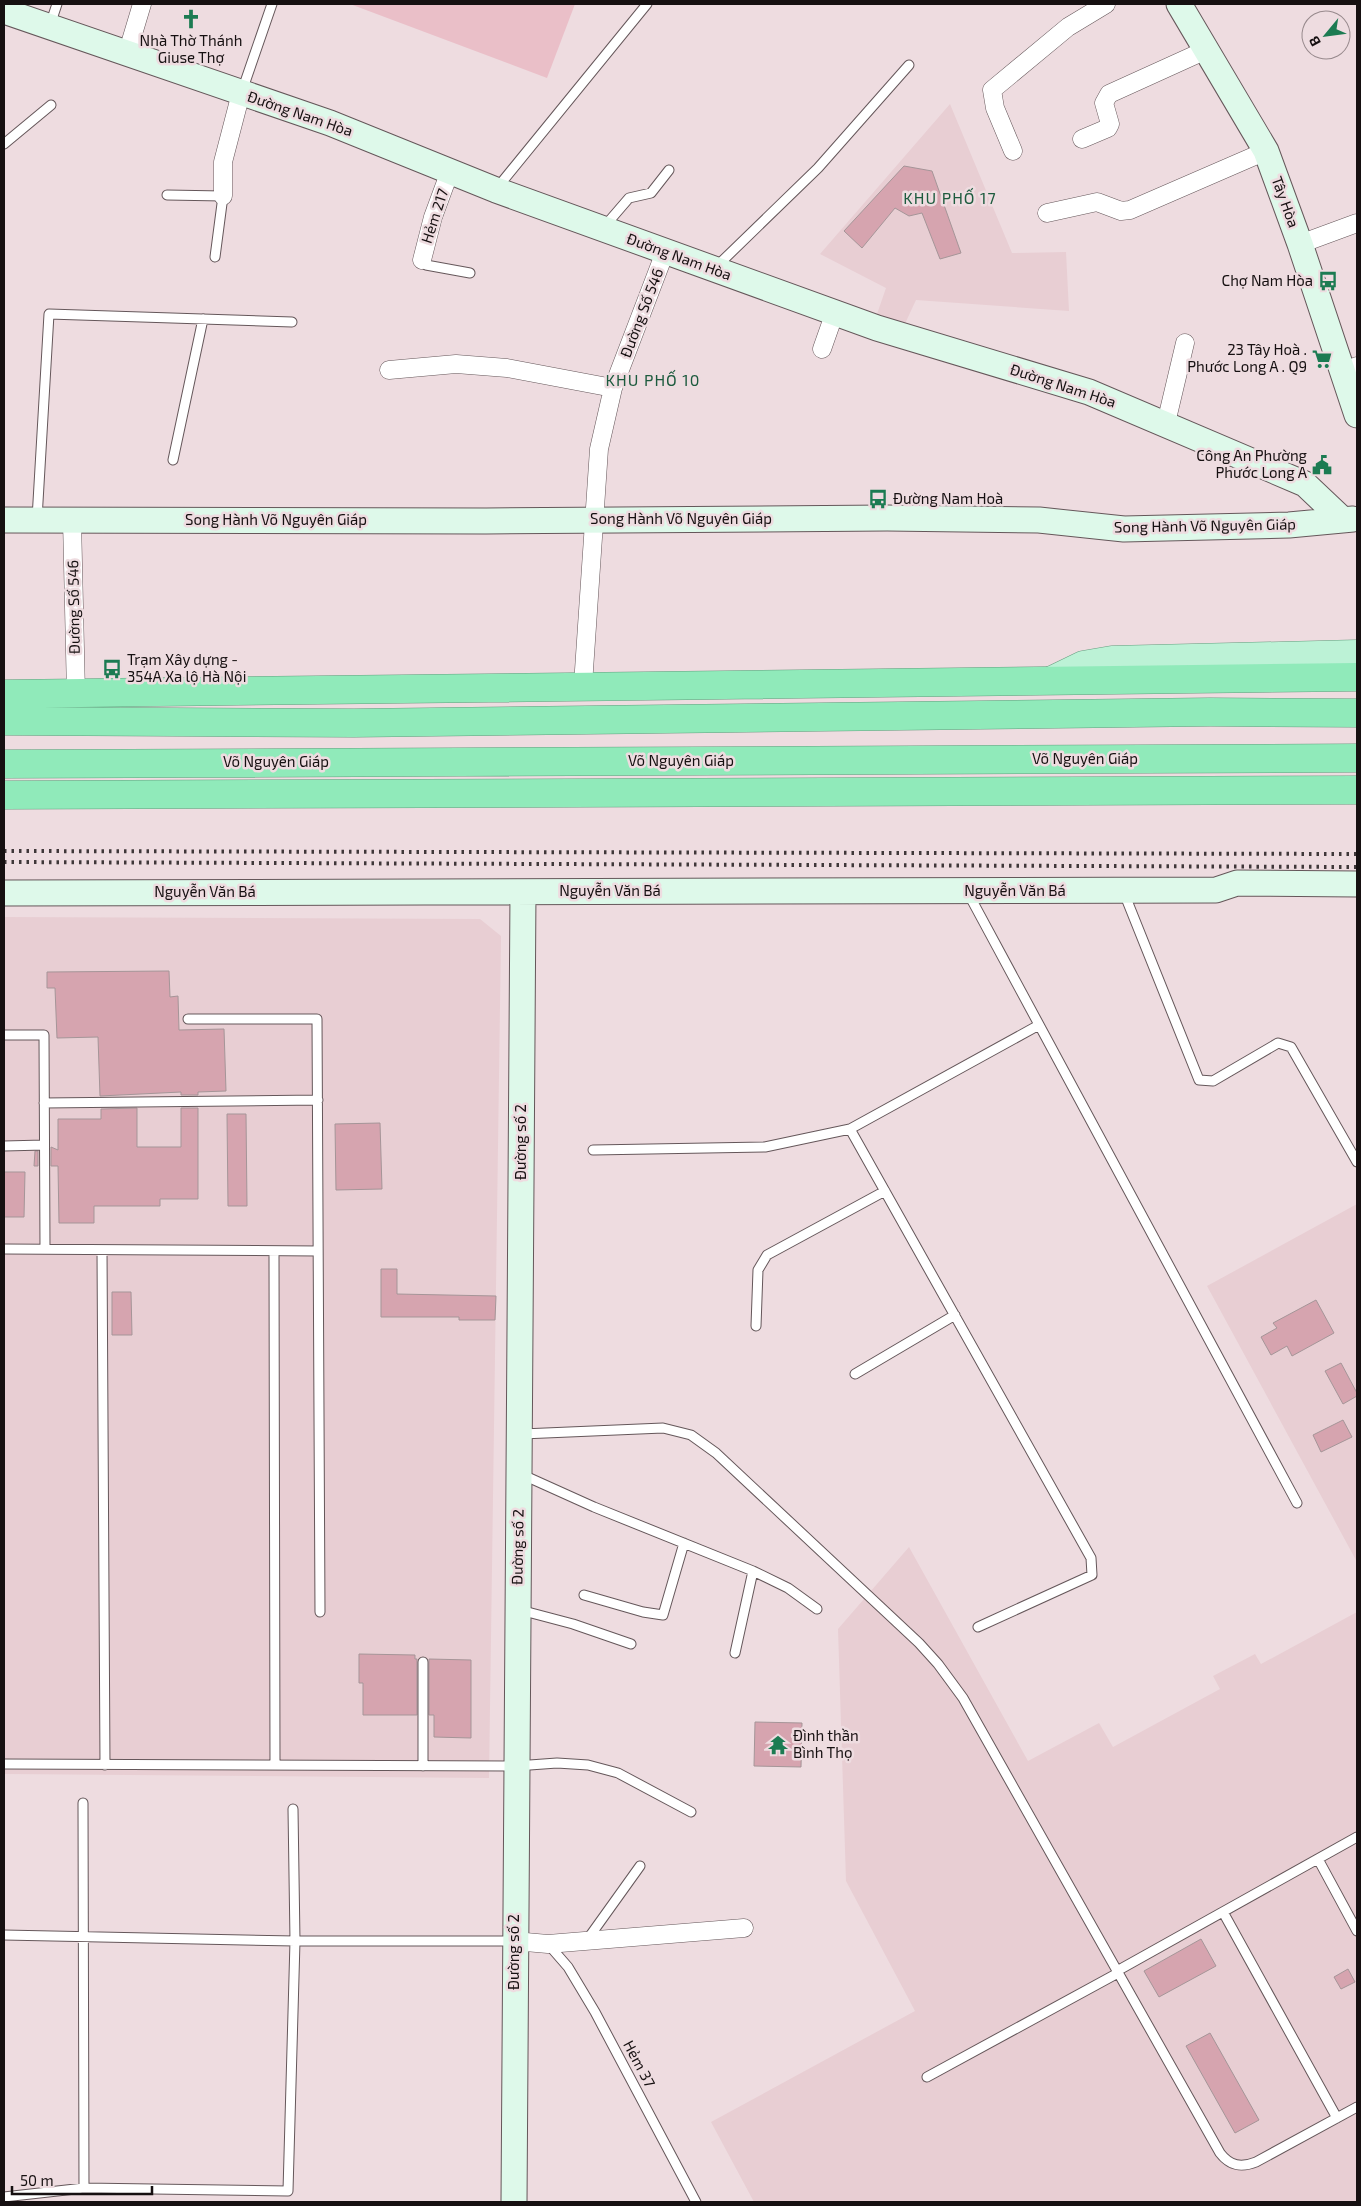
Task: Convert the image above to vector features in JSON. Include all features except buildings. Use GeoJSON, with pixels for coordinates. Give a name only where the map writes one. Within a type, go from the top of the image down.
{"type":"FeatureCollection","features":[{"type":"Feature","properties":{"kind":"highway"},"geometry":{"type":"LineString","coordinates":[[4,694],[583,685],[1357,677]]}},
{"type":"Feature","properties":{"kind":"highway"},"geometry":{"type":"LineString","coordinates":[[1201,679],[1264,712]]}},
{"type":"Feature","properties":{"kind":"highway"},"geometry":{"type":"LineString","coordinates":[[4,721],[354,723],[1355,710]]}},
{"type":"Feature","properties":{"kind":"highway","name":"Võ Nguyên Giáp"},"geometry":{"type":"LineString","coordinates":[[4,764],[1357,758]]}},
{"type":"Feature","properties":{"kind":"highway","name":"Võ Nguyên Giáp"},"geometry":{"type":"LineString","coordinates":[[4,795],[1357,790]]}},
{"type":"Feature","properties":{"kind":"main road","name":"Tây Hòa"},"geometry":{"type":"LineString","coordinates":[[1185,5],[1206,50],[1266,151],[1300,244],[1350,369],[1357,415]]}},
{"type":"Feature","properties":{"kind":"main road","name":"Đường Nam Hòa"},"geometry":{"type":"LineString","coordinates":[[4,11],[330,123],[496,190],[877,328],[1089,392],[1166,423],[1305,484],[1350,520]]}},
{"type":"Feature","properties":{"kind":"main road","name":"Song Hành Võ Nguyên Giáp"},"geometry":{"type":"LineString","coordinates":[[4,520],[887,518],[1039,520],[1124,530],[1289,525],[1350,520]]}},
{"type":"Feature","properties":{"kind":"main road"},"geometry":{"type":"LineString","coordinates":[[1052,680],[1083,665],[1112,660],[1357,654]]}},
{"type":"Feature","properties":{"kind":"main road","name":"Nguyễn Văn Bá"},"geometry":{"type":"LineString","coordinates":[[4,893],[1216,890],[1237,883],[1357,884]]}},
{"type":"Feature","properties":{"kind":"main road","name":"Nguyễn Văn Bá"},"geometry":{"type":"LineString","coordinates":[[1216,890],[1237,900],[1357,901]]}},
{"type":"Feature","properties":{"kind":"main road","name":"Đường số 2"},"geometry":{"type":"LineString","coordinates":[[514,2202],[514,1940],[523,892]]}},
{"type":"Feature","properties":{"kind":"street"},"geometry":{"type":"LineString","coordinates":[[127,54],[142,4]]}},
{"type":"Feature","properties":{"kind":"street"},"geometry":{"type":"LineString","coordinates":[[1013,151],[995,108],[992,90],[1068,27],[1106,4]]}},
{"type":"Feature","properties":{"kind":"street"},"geometry":{"type":"LineString","coordinates":[[1082,139],[1108,128],[1110,124],[1104,103],[1106,97],[1113,91],[1206,50]]}},
{"type":"Feature","properties":{"kind":"street"},"geometry":{"type":"LineString","coordinates":[[222,196],[223,162],[241,93]]}},
{"type":"Feature","properties":{"kind":"street"},"geometry":{"type":"LineString","coordinates":[[1047,213],[1097,202],[1121,211],[1130,210],[1266,151]]}},
{"type":"Feature","properties":{"kind":"street","name":"Hẻm 217"},"geometry":{"type":"LineString","coordinates":[[422,260],[433,217],[450,171]]}},
{"type":"Feature","properties":{"kind":"street"},"geometry":{"type":"LineString","coordinates":[[1300,244],[1357,223]]}},
{"type":"Feature","properties":{"kind":"street","name":"Đường Số 546"},"geometry":{"type":"LineString","coordinates":[[583,685],[599,449],[613,388],[665,252]]}},
{"type":"Feature","properties":{"kind":"street"},"geometry":{"type":"LineString","coordinates":[[822,349],[835,312]]}},
{"type":"Feature","properties":{"kind":"street"},"geometry":{"type":"LineString","coordinates":[[1166,423],[1185,343]]}},
{"type":"Feature","properties":{"kind":"street"},"geometry":{"type":"LineString","coordinates":[[389,370],[456,364],[507,368],[613,388]]}},
{"type":"Feature","properties":{"kind":"street","name":"Đường Số 546"},"geometry":{"type":"LineString","coordinates":[[72,520],[76,694]]}},
{"type":"Feature","properties":{"kind":"street"},"geometry":{"type":"LineString","coordinates":[[514,1940],[548,1944],[744,1928]]}},
{"type":"Feature","properties":{"kind":"lane"},"geometry":{"type":"LineString","coordinates":[[49,28],[57,4]]}},
{"type":"Feature","properties":{"kind":"lane"},"geometry":{"type":"LineString","coordinates":[[241,93],[272,4]]}},
{"type":"Feature","properties":{"kind":"lane"},"geometry":{"type":"LineString","coordinates":[[496,190],[647,4]]}},
{"type":"Feature","properties":{"kind":"lane"},"geometry":{"type":"LineString","coordinates":[[714,269],[818,168],[909,65]]}},
{"type":"Feature","properties":{"kind":"lane"},"geometry":{"type":"LineString","coordinates":[[4,144],[51,105]]}},
{"type":"Feature","properties":{"kind":"lane"},"geometry":{"type":"LineString","coordinates":[[602,229],[629,198],[650,193],[669,170]]}},
{"type":"Feature","properties":{"kind":"lane"},"geometry":{"type":"LineString","coordinates":[[167,195],[222,196],[215,257]]}},
{"type":"Feature","properties":{"kind":"lane"},"geometry":{"type":"LineString","coordinates":[[422,260],[426,265],[470,273]]}},
{"type":"Feature","properties":{"kind":"lane"},"geometry":{"type":"LineString","coordinates":[[37,520],[49,314],[292,322]]}},
{"type":"Feature","properties":{"kind":"lane"},"geometry":{"type":"LineString","coordinates":[[173,460],[203,319]]}},
{"type":"Feature","properties":{"kind":"lane"},"geometry":{"type":"LineString","coordinates":[[1123,890],[1199,1080],[1212,1081],[1278,1043],[1291,1047],[1357,1162]]}},
{"type":"Feature","properties":{"kind":"lane"},"geometry":{"type":"LineString","coordinates":[[967,891],[1297,1503]]}},
{"type":"Feature","properties":{"kind":"lane"},"geometry":{"type":"LineString","coordinates":[[188,1019],[317,1019],[320,1612]]}},
{"type":"Feature","properties":{"kind":"lane"},"geometry":{"type":"LineString","coordinates":[[593,1150],[765,1147],[850,1129],[1039,1026]]}},
{"type":"Feature","properties":{"kind":"lane"},"geometry":{"type":"LineString","coordinates":[[4,1035],[44,1036],[45,1249]]}},
{"type":"Feature","properties":{"kind":"lane"},"geometry":{"type":"LineString","coordinates":[[44,1103],[318,1100]]}},
{"type":"Feature","properties":{"kind":"lane"},"geometry":{"type":"LineString","coordinates":[[850,1129],[1091,1558],[1092,1575],[978,1627]]}},
{"type":"Feature","properties":{"kind":"lane"},"geometry":{"type":"LineString","coordinates":[[4,1146],[44,1145]]}},
{"type":"Feature","properties":{"kind":"lane"},"geometry":{"type":"LineString","coordinates":[[756,1326],[758,1270],[767,1255],[885,1190]]}},
{"type":"Feature","properties":{"kind":"lane"},"geometry":{"type":"LineString","coordinates":[[4,1249],[318,1251]]}},
{"type":"Feature","properties":{"kind":"lane"},"geometry":{"type":"LineString","coordinates":[[102,1250],[105,1765]]}},
{"type":"Feature","properties":{"kind":"lane"},"geometry":{"type":"LineString","coordinates":[[274,1251],[275,1765]]}},
{"type":"Feature","properties":{"kind":"lane"},"geometry":{"type":"LineString","coordinates":[[855,1374],[955,1315]]}},
{"type":"Feature","properties":{"kind":"lane"},"geometry":{"type":"LineString","coordinates":[[519,1434],[663,1428],[691,1435],[716,1453],[899,1624],[938,1664],[974,1718],[1220,2153],[1229,2163],[1240,2166],[1256,2162],[1357,2107]]}},
{"type":"Feature","properties":{"kind":"lane"},"geometry":{"type":"LineString","coordinates":[[519,1471],[525,1477],[753,1571],[788,1588],[817,1609]]}},
{"type":"Feature","properties":{"kind":"lane"},"geometry":{"type":"LineString","coordinates":[[584,1595],[663,1616],[684,1543]]}},
{"type":"Feature","properties":{"kind":"lane"},"geometry":{"type":"LineString","coordinates":[[735,1653],[753,1571]]}},
{"type":"Feature","properties":{"kind":"lane"},"geometry":{"type":"LineString","coordinates":[[518,1609],[573,1624],[631,1644]]}},
{"type":"Feature","properties":{"kind":"lane"},"geometry":{"type":"LineString","coordinates":[[423,1662],[423,1766]]}},
{"type":"Feature","properties":{"kind":"lane"},"geometry":{"type":"LineString","coordinates":[[4,1764],[516,1766],[557,1763],[588,1765],[618,1774],[692,1812]]}},
{"type":"Feature","properties":{"kind":"lane"},"geometry":{"type":"LineString","coordinates":[[83,1803],[84,2188]]}},
{"type":"Feature","properties":{"kind":"lane"},"geometry":{"type":"LineString","coordinates":[[4,2197],[84,2188],[288,2191],[295,1941],[293,1810]]}},
{"type":"Feature","properties":{"kind":"lane"},"geometry":{"type":"LineString","coordinates":[[927,2077],[1357,1837]]}},
{"type":"Feature","properties":{"kind":"lane"},"geometry":{"type":"LineString","coordinates":[[1318,1859],[1357,1931]]}},
{"type":"Feature","properties":{"kind":"lane"},"geometry":{"type":"LineString","coordinates":[[587,1940],[640,1866]]}},
{"type":"Feature","properties":{"kind":"lane"},"geometry":{"type":"LineString","coordinates":[[1223,1912],[1337,2118]]}},
{"type":"Feature","properties":{"kind":"lane"},"geometry":{"type":"LineString","coordinates":[[4,1935],[295,1941],[514,1940]]}},
{"type":"Feature","properties":{"kind":"lane","name":"Hẻm 37"},"geometry":{"type":"LineString","coordinates":[[548,1944],[568,1967],[596,2012],[696,2202]]}},
{"type":"Feature","properties":{"kind":"shaded area"},"geometry":{"type":"Polygon","coordinates":[[[350,4],[575,4],[547,78],[350,4]]]}},
{"type":"Feature","properties":{"kind":"shaded area"},"geometry":{"type":"Polygon","coordinates":[[[950,104],[1012,253],[1066,252],[1069,311],[916,300],[903,328],[876,317],[886,288],[820,254],[950,104]]]}},
{"type":"Feature","properties":{"kind":"shaded area"},"geometry":{"type":"Polygon","coordinates":[[[4,917],[480,919],[501,936],[489,1778],[4,1774],[4,917]]]}},
{"type":"Feature","properties":{"kind":"shaded area"},"geometry":{"type":"Polygon","coordinates":[[[1357,1204],[1357,1562],[1207,1286],[1357,1204]]]}},
{"type":"Feature","properties":{"kind":"shaded area"},"geometry":{"type":"Polygon","coordinates":[[[909,1547],[1028,1761],[1099,1723],[1113,1747],[1220,1689],[1213,1676],[1255,1654],[1261,1664],[1357,1612],[1357,2202],[754,2202],[711,2122],[915,2011],[846,1881],[838,1629],[909,1547]]]}},
{"type":"Feature","properties":{"kind":"railway"},"geometry":{"type":"LineString","coordinates":[[4,851],[1357,854]]}},
{"type":"Feature","properties":{"kind":"railway"},"geometry":{"type":"LineString","coordinates":[[4,862],[1357,867]]}},
{"type":"Feature","properties":{"kind":"place","name":"Nhà Thờ Thánh Giuse Thợ"},"geometry":{"type":"Point","coordinates":[191,19]}},
{"type":"Feature","properties":{"kind":"place","name":"Chợ Nam Hòa"},"geometry":{"type":"Point","coordinates":[1328,281]}},
{"type":"Feature","properties":{"kind":"place","name":"23 Tây Hoà . Phước Long A . Q9"},"geometry":{"type":"Point","coordinates":[1322,359]}},
{"type":"Feature","properties":{"kind":"place","name":"Công An Phường Phước Long A"},"geometry":{"type":"Point","coordinates":[1322,465]}},
{"type":"Feature","properties":{"kind":"place","name":"Đường Nam Hoà"},"geometry":{"type":"Point","coordinates":[878,499]}},
{"type":"Feature","properties":{"kind":"place","name":"Trạm Xây dựng - 354A Xa lộ Hà Nội"},"geometry":{"type":"Point","coordinates":[112,669]}},
{"type":"Feature","properties":{"kind":"place","name":"Đình thần Bình Thọ"},"geometry":{"type":"Point","coordinates":[778,1745]}},
{"type":"Feature","properties":{"kind":"district","name":"KHU PHỐ 17"},"geometry":{"type":"Point","coordinates":[950,198]}},
{"type":"Feature","properties":{"kind":"district","name":"KHU PHỐ 10"},"geometry":{"type":"Point","coordinates":[653,380]}}]}
